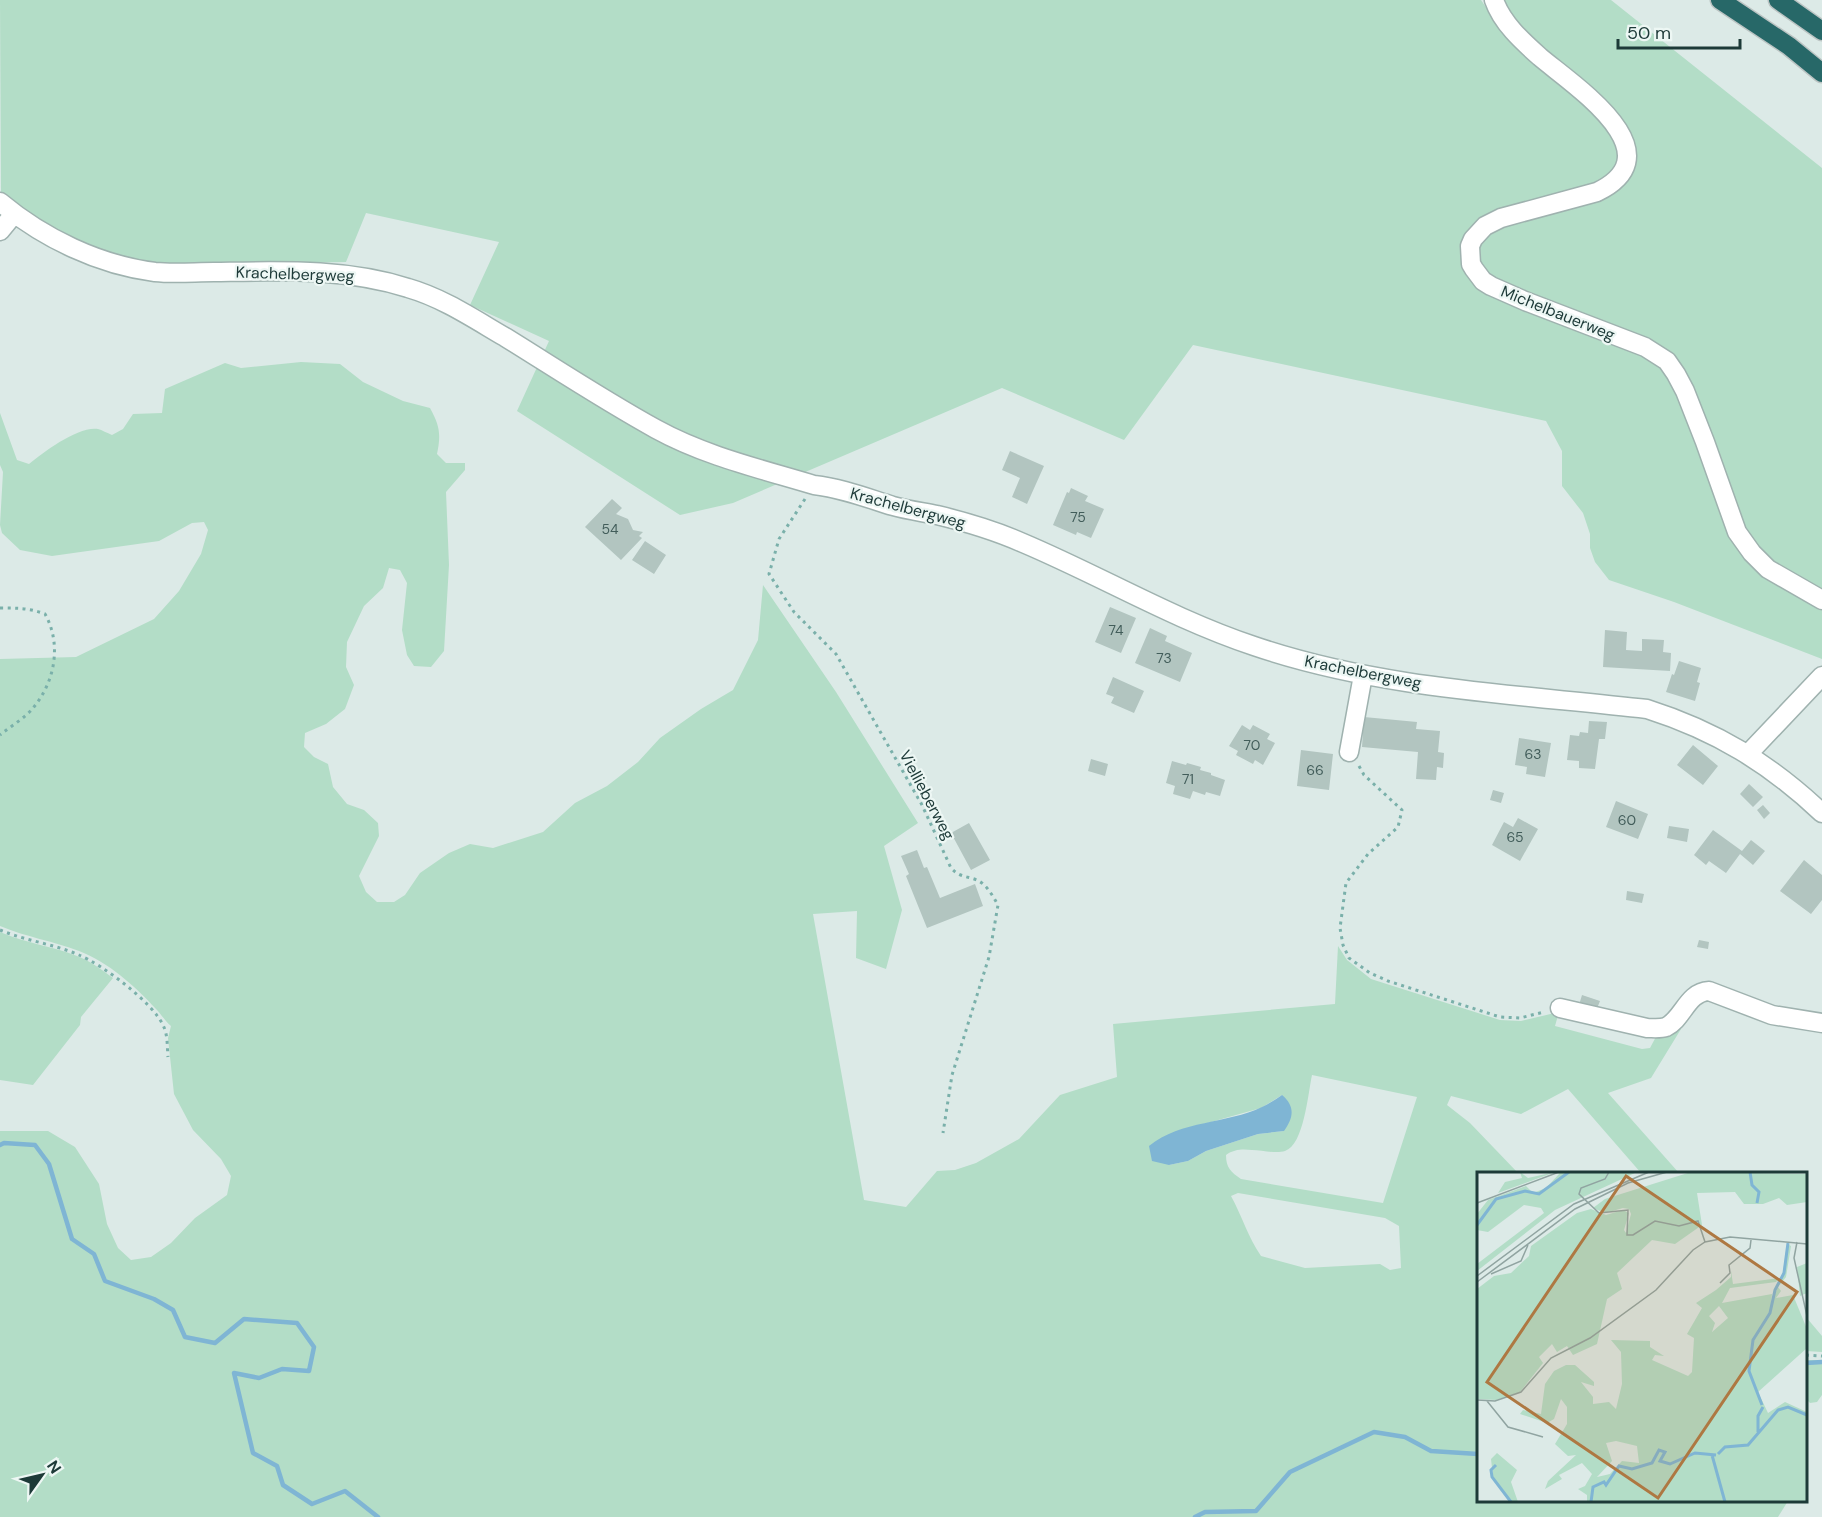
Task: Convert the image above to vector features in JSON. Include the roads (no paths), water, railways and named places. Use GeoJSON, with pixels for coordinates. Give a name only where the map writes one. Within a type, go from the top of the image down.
{"type":"FeatureCollection","features":[{"type":"Feature","properties":{"kind":"highway"},"geometry":{"type":"LineString","coordinates":[[1720,0],[1789,46],[1822,73]]}},
{"type":"Feature","properties":{"kind":"highway"},"geometry":{"type":"LineString","coordinates":[[1779,0],[1822,32]]}},
{"type":"Feature","properties":{"kind":"street","name":"Michelbauerweg"},"geometry":{"type":"LineString","coordinates":[[1494,0],[1497,9],[1511,30],[1541,58],[1593,99],[1612,119],[1626,156],[1624,169],[1619,179],[1604,189],[1501,218],[1485,225],[1470,246],[1471,264],[1483,281],[1491,286],[1525,302],[1645,347],[1667,361],[1689,401],[1737,532],[1752,553],[1768,569],[1822,600]]}},
{"type":"Feature","properties":{"kind":"street"},"geometry":{"type":"LineString","coordinates":[[0,231],[7,208]]}},
{"type":"Feature","properties":{"kind":"street","name":"Krachelbergweg"},"geometry":{"type":"LineString","coordinates":[[7,208],[78,250],[124,267],[158,272],[336,273],[381,280],[410,288],[473,318],[657,430],[716,456],[814,485],[830,487],[895,506],[940,516],[1023,542],[1187,621],[1256,647],[1330,668],[1423,684],[1647,709],[1703,729],[1748,754],[1822,813]]}},
{"type":"Feature","properties":{"kind":"street"},"geometry":{"type":"LineString","coordinates":[[1349,752],[1363,675]]}},
{"type":"Feature","properties":{"kind":"street"},"geometry":{"type":"LineString","coordinates":[[1748,754],[1822,676]]}},
{"type":"Feature","properties":{"kind":"street"},"geometry":{"type":"LineString","coordinates":[[1560,1008],[1658,1029],[1671,1023],[1697,995],[1709,991],[1772,1015],[1822,1023]]}},
{"type":"Feature","properties":{"kind":"water"},"geometry":{"type":"Polygon","coordinates":[[[1282,1095],[1289,1103],[1292,1112],[1284,1131],[1258,1134],[1206,1151],[1188,1161],[1169,1165],[1152,1161],[1149,1146],[1175,1131],[1234,1117],[1265,1106],[1282,1095]]]}},
{"type":"Feature","properties":{"kind":"waterway"},"geometry":{"type":"LineString","coordinates":[[0,1145],[4,1143],[35,1145],[49,1164],[72,1239],[94,1254],[105,1281],[154,1299],[173,1310],[185,1337],[215,1343],[244,1319],[297,1323],[314,1347],[309,1371],[282,1369],[259,1378],[234,1373],[253,1453],[277,1466],[283,1485],[312,1504],[345,1491],[378,1517]]}},
{"type":"Feature","properties":{"kind":"waterway"},"geometry":{"type":"LineString","coordinates":[[1807,1363],[1822,1362]]}},
{"type":"Feature","properties":{"kind":"waterway"},"geometry":{"type":"LineString","coordinates":[[1195,1517],[1205,1512],[1256,1511],[1290,1472],[1374,1432],[1405,1437],[1431,1451],[1477,1454]]}}]}
